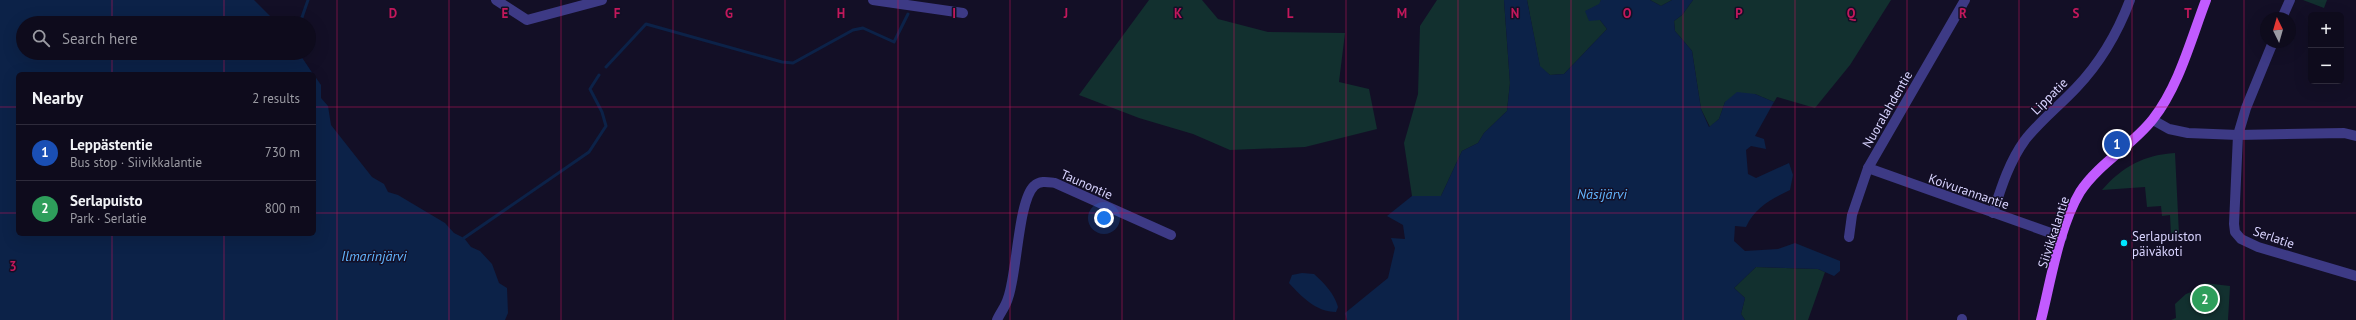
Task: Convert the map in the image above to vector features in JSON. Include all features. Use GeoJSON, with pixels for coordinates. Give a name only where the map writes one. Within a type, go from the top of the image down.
{"type":"FeatureCollection","features":[{"type":"Feature","properties":{"kind":"main road","name":"Siivikkalantie"},"geometry":{"type":"LineString","coordinates":[[2041,320],[2062,237],[2074,204],[2086,184],[2153,120],[2176,77],[2206,0]]}},
{"type":"Feature","properties":{"kind":"street"},"geometry":{"type":"LineString","coordinates":[[496,0],[528,20],[602,0]]}},
{"type":"Feature","properties":{"kind":"street"},"geometry":{"type":"LineString","coordinates":[[873,0],[963,14]]}},
{"type":"Feature","properties":{"kind":"street","name":"Nuoralahdentie"},"geometry":{"type":"LineString","coordinates":[[1849,237],[1852,215],[1868,168],[1965,0]]}},
{"type":"Feature","properties":{"kind":"street","name":"Lippatie"},"geometry":{"type":"LineString","coordinates":[[1993,213],[2014,157],[2042,120],[2077,87],[2104,52],[2118,28],[2130,0]]}},
{"type":"Feature","properties":{"kind":"street"},"geometry":{"type":"LineString","coordinates":[[2285,12],[2290,0]]}},
{"type":"Feature","properties":{"kind":"street","name":"Serlatie"},"geometry":{"type":"LineString","coordinates":[[2271,48],[2246,108],[2238,135],[2234,224],[2236,232],[2241,239],[2258,247],[2356,276]]}},
{"type":"Feature","properties":{"kind":"street"},"geometry":{"type":"LineString","coordinates":[[2153,120],[2178,131],[2238,135],[2344,134],[2356,136]]}},
{"type":"Feature","properties":{"kind":"street","name":"Koivurannantie"},"geometry":{"type":"LineString","coordinates":[[1868,168],[2062,237]]}},
{"type":"Feature","properties":{"kind":"street","name":"Taunontie"},"geometry":{"type":"LineString","coordinates":[[996,320],[1009,298],[1024,214],[1029,193],[1035,185],[1044,181],[1055,183],[1171,235]]}},
{"type":"Feature","properties":{"kind":"green space"},"geometry":{"type":"Polygon","coordinates":[[[1149,0],[1202,0],[1218,19],[1268,32],[1345,33],[1339,82],[1369,89],[1377,129],[1305,147],[1230,150],[1193,134],[1139,118],[1079,95],[1149,0]]]}},
{"type":"Feature","properties":{"kind":"green space"},"geometry":{"type":"Polygon","coordinates":[[[1437,0],[1504,0],[1510,83],[1507,111],[1484,133],[1478,143],[1462,151],[1441,196],[1412,196],[1404,143],[1418,94],[1420,26],[1437,0]]]}},
{"type":"Feature","properties":{"kind":"green space"},"geometry":{"type":"Polygon","coordinates":[[[1527,0],[1601,0],[1600,4],[1586,11],[1600,20],[1607,29],[1564,74],[1550,75],[1540,67],[1527,0]]]}},
{"type":"Feature","properties":{"kind":"green space"},"geometry":{"type":"Polygon","coordinates":[[[1650,0],[1672,0],[1661,6],[1650,0]]]}},
{"type":"Feature","properties":{"kind":"green space"},"geometry":{"type":"Polygon","coordinates":[[[1693,0],[1891,0],[1850,65],[1815,108],[1777,97],[1774,102],[1755,94],[1725,102],[1719,119],[1710,127],[1701,109],[1692,51],[1675,31],[1674,21],[1682,15],[1693,0]]]}},
{"type":"Feature","properties":{"kind":"green space"},"geometry":{"type":"Polygon","coordinates":[[[2303,0],[2327,0],[2324,8],[2303,0]]]}},
{"type":"Feature","properties":{"kind":"green space"},"geometry":{"type":"Polygon","coordinates":[[[2175,153],[2179,234],[2171,235],[2170,215],[2162,216],[2161,206],[2147,207],[2145,187],[2102,190],[2118,174],[2135,163],[2153,156],[2175,153]]]}},
{"type":"Feature","properties":{"kind":"green space"},"geometry":{"type":"Polygon","coordinates":[[[1756,267],[1818,269],[1825,272],[1808,320],[1745,320],[1741,314],[1745,298],[1734,288],[1756,267]]]}},
{"type":"Feature","properties":{"kind":"green space"},"geometry":{"type":"Polygon","coordinates":[[[2204,283],[2230,286],[2228,320],[2171,320],[2176,318],[2175,304],[2186,294],[2201,288],[2204,283]]]}},
{"type":"Feature","properties":{"kind":"water","name":"Ilmarinjärvi"},"geometry":{"type":"Polygon","coordinates":[[[0,0],[254,0],[270,16],[16,16],[16,60],[304,60],[312,72],[16,72],[16,236],[316,236],[316,78],[321,85],[321,98],[328,106],[331,125],[372,177],[384,184],[388,192],[398,195],[445,223],[454,233],[464,238],[471,247],[480,251],[492,264],[499,283],[507,288],[508,313],[505,320],[0,320],[0,0]]]}},
{"type":"Feature","properties":{"kind":"water","name":"Näsijärvi"},"geometry":{"type":"Polygon","coordinates":[[[1504,0],[1527,0],[1540,66],[1550,75],[1564,74],[1607,29],[1600,20],[1589,21],[1585,11],[1599,4],[1601,0],[1650,0],[1661,6],[1672,0],[1693,0],[1682,15],[1674,21],[1675,31],[1692,51],[1701,109],[1709,127],[1719,119],[1725,102],[1737,92],[1755,94],[1774,102],[1755,136],[1764,139],[1766,149],[1751,146],[1746,150],[1748,174],[1756,178],[1789,163],[1793,175],[1790,190],[1771,200],[1759,209],[1746,227],[1735,226],[1734,241],[1745,251],[1778,249],[1795,243],[1840,261],[1840,271],[1834,276],[1818,269],[1756,267],[1734,288],[1745,298],[1741,314],[1745,320],[1347,320],[1345,313],[1388,278],[1395,248],[1391,238],[1405,239],[1403,225],[1387,216],[1412,196],[1441,196],[1462,151],[1478,143],[1484,133],[1507,111],[1510,83],[1504,0]]]}},
{"type":"Feature","properties":{"kind":"water"},"geometry":{"type":"Polygon","coordinates":[[[1302,273],[1314,274],[1325,285],[1336,302],[1338,307],[1336,312],[1316,307],[1304,298],[1289,283],[1292,275],[1302,273]]]}},
{"type":"Feature","properties":{"kind":"waterway"},"geometry":{"type":"LineString","coordinates":[[302,16],[308,0]]}},
{"type":"Feature","properties":{"kind":"waterway"},"geometry":{"type":"LineString","coordinates":[[606,67],[646,24],[782,62],[793,63],[853,30],[863,28],[894,42],[908,14]]}},
{"type":"Feature","properties":{"kind":"waterway"},"geometry":{"type":"LineString","coordinates":[[464,238],[589,152],[606,126],[602,112],[590,89],[599,75]]}},
{"type":"Feature","properties":{"kind":"place","name":"Leppästentie"},"geometry":{"type":"Point","coordinates":[2117,144]}},
{"type":"Feature","properties":{"kind":"place","name":"Serlapuiston päiväkoti"},"geometry":{"type":"Point","coordinates":[2124,243]}},
{"type":"Feature","properties":{"kind":"place","name":"Serlapuisto"},"geometry":{"type":"Point","coordinates":[2205,299]}}]}
